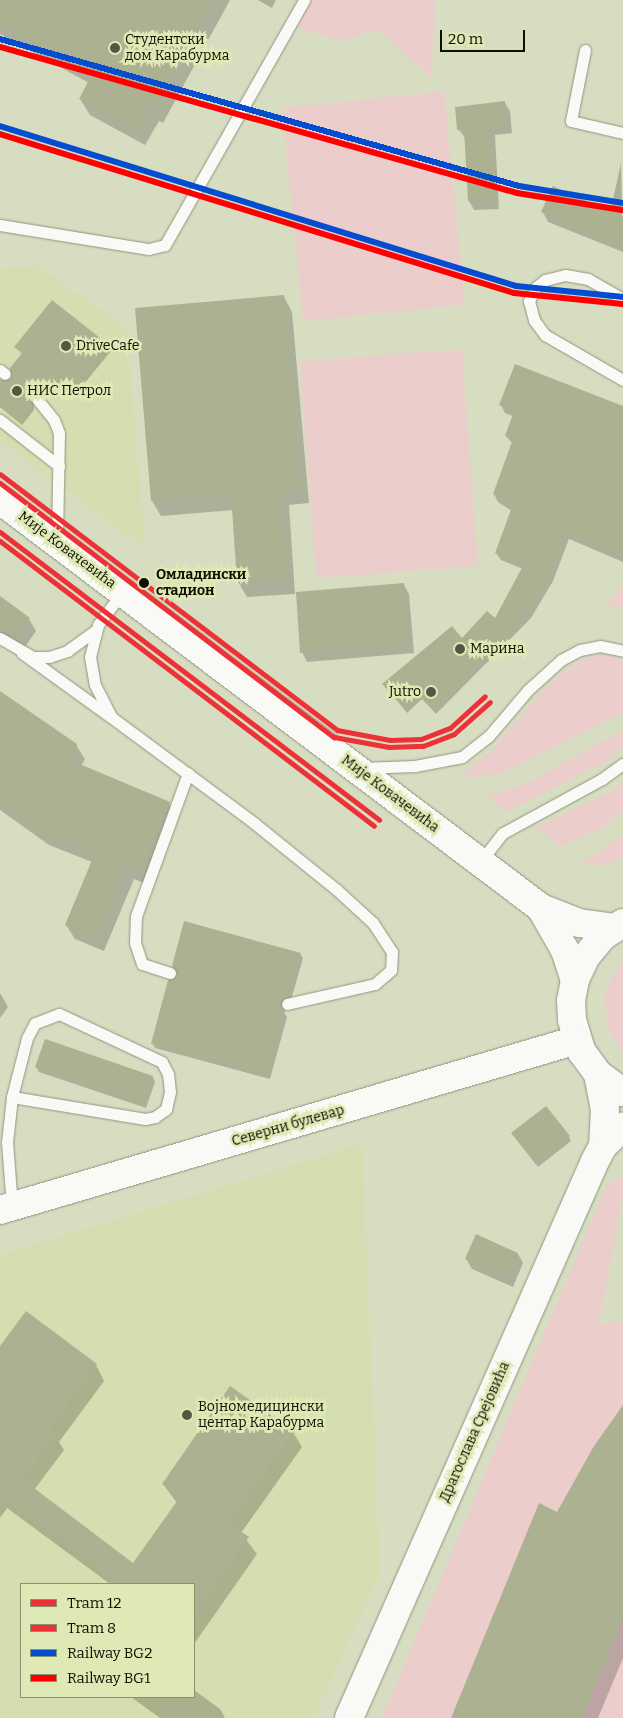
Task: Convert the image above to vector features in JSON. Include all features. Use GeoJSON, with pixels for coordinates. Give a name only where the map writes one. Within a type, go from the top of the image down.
{"type":"FeatureCollection","features":[{"type":"Feature","properties":{"kind":"main road","name":"Мије Ковачевића"},"geometry":{"type":"LineString","coordinates":[[0,500],[541,908],[579,923],[618,926]]}},
{"type":"Feature","properties":{"kind":"main road","name":"Мије Ковачевића"},"geometry":{"type":"LineString","coordinates":[[541,908],[565,950],[575,980]]}},
{"type":"Feature","properties":{"kind":"main road","name":"Мије Ковачевића"},"geometry":{"type":"LineString","coordinates":[[577,1040],[572,1000],[575,980],[594,946],[618,926]]}},
{"type":"Feature","properties":{"kind":"main road"},"geometry":{"type":"LineString","coordinates":[[577,1040],[598,1074],[623,1092]]}},
{"type":"Feature","properties":{"kind":"main road","name":"Северни булевар"},"geometry":{"type":"LineString","coordinates":[[6,1209],[577,1040]]}},
{"type":"Feature","properties":{"kind":"main road","name":"Драгослава Срејовића"},"geometry":{"type":"LineString","coordinates":[[349,1718],[603,1146],[605,1108],[598,1074]]}},
{"type":"Feature","properties":{"kind":"main road","name":"Драгослава Срејовића"},"geometry":{"type":"LineString","coordinates":[[603,1146],[623,1127]]}},
{"type":"Feature","properties":{"kind":"lane"},"geometry":{"type":"LineString","coordinates":[[0,224],[149,248],[165,244],[304,0]]}},
{"type":"Feature","properties":{"kind":"lane"},"geometry":{"type":"LineString","coordinates":[[585,50],[571,121],[623,133]]}},
{"type":"Feature","properties":{"kind":"lane"},"geometry":{"type":"LineString","coordinates":[[623,299],[588,279],[565,275],[545,280],[536,287],[529,301],[534,320],[545,336],[623,380]]}},
{"type":"Feature","properties":{"kind":"lane"},"geometry":{"type":"LineString","coordinates":[[37,399],[57,426],[59,466],[56,543]]}},
{"type":"Feature","properties":{"kind":"lane"},"geometry":{"type":"LineString","coordinates":[[0,420],[59,466]]}},
{"type":"Feature","properties":{"kind":"lane"},"geometry":{"type":"LineString","coordinates":[[22,653],[33,657],[67,651],[96,630],[123,591]]}},
{"type":"Feature","properties":{"kind":"lane"},"geometry":{"type":"LineString","coordinates":[[96,630],[90,657],[94,676],[111,717]]}},
{"type":"Feature","properties":{"kind":"lane"},"geometry":{"type":"LineString","coordinates":[[0,638],[188,773],[337,890],[373,923],[392,952],[391,970],[375,984],[287,1004]]}},
{"type":"Feature","properties":{"kind":"lane"},"geometry":{"type":"LineString","coordinates":[[356,768],[416,766],[462,757],[488,737],[528,690],[561,660],[580,650],[600,646],[623,651]]}},
{"type":"Feature","properties":{"kind":"lane"},"geometry":{"type":"LineString","coordinates":[[480,862],[503,833],[602,780],[623,764]]}},
{"type":"Feature","properties":{"kind":"lane"},"geometry":{"type":"LineString","coordinates":[[170,973],[142,964],[135,943],[136,916],[188,773]]}},
{"type":"Feature","properties":{"kind":"lane"},"geometry":{"type":"LineString","coordinates":[[6,1209],[6,1142],[12,1097],[27,1038],[35,1023],[59,1014],[162,1062],[168,1074],[170,1092],[166,1109],[155,1117],[146,1118],[12,1097]]}},
{"type":"Feature","properties":{"kind":"shaded area"},"geometry":{"type":"Polygon","coordinates":[[[304,0],[436,0],[431,78],[379,30],[340,41],[290,25],[304,0]]]}},
{"type":"Feature","properties":{"kind":"shaded area"},"geometry":{"type":"Polygon","coordinates":[[[444,91],[465,305],[303,321],[282,108],[444,91]]]}},
{"type":"Feature","properties":{"kind":"shaded area"},"geometry":{"type":"Polygon","coordinates":[[[37,266],[126,326],[146,550],[0,441],[0,269],[37,266]]]}},
{"type":"Feature","properties":{"kind":"shaded area"},"geometry":{"type":"Polygon","coordinates":[[[462,349],[478,566],[316,578],[300,361],[462,349]]]}},
{"type":"Feature","properties":{"kind":"shaded area"},"geometry":{"type":"Polygon","coordinates":[[[623,586],[623,608],[607,604],[623,586]]]}},
{"type":"Feature","properties":{"kind":"shaded area"},"geometry":{"type":"Polygon","coordinates":[[[608,653],[623,662],[623,713],[503,773],[469,778],[462,774],[490,752],[550,683],[579,660],[608,653]]]}},
{"type":"Feature","properties":{"kind":"shaded area"},"geometry":{"type":"Polygon","coordinates":[[[623,730],[623,746],[609,760],[507,812],[487,796],[525,784],[623,730]]]}},
{"type":"Feature","properties":{"kind":"shaded area"},"geometry":{"type":"Polygon","coordinates":[[[623,781],[623,811],[602,828],[560,847],[537,827],[606,794],[623,781]]]}},
{"type":"Feature","properties":{"kind":"shaded area"},"geometry":{"type":"Polygon","coordinates":[[[623,835],[623,857],[607,865],[580,864],[623,835]]]}},
{"type":"Feature","properties":{"kind":"shaded area"},"geometry":{"type":"Polygon","coordinates":[[[623,961],[623,1051],[609,1031],[604,1001],[607,986],[623,961]]]}},
{"type":"Feature","properties":{"kind":"shaded area","name":"Војномедицински центар Карабурма"},"geometry":{"type":"Polygon","coordinates":[[[362,1144],[380,1574],[314,1718],[0,1718],[0,1255],[362,1144]]]}},
{"type":"Feature","properties":{"kind":"shaded area"},"geometry":{"type":"Polygon","coordinates":[[[623,1177],[623,1195],[599,1325],[623,1320],[623,1718],[382,1718],[607,1184],[623,1177]]]}},
{"type":"Feature","properties":{"kind":"building","name":"Студентски дом Карабурма"},"geometry":{"type":"Polygon","coordinates":[[[0,0],[212,0],[153,108],[149,105],[136,130],[79,99],[92,74],[0,24],[0,0]]]}},
{"type":"Feature","properties":{"kind":"building"},"geometry":{"type":"Polygon","coordinates":[[[505,101],[508,124],[491,126],[494,200],[468,201],[464,130],[457,130],[455,107],[505,101]]]}},
{"type":"Feature","properties":{"kind":"building"},"geometry":{"type":"Polygon","coordinates":[[[553,186],[623,217],[623,245],[605,241],[541,212],[553,186]]]}},
{"type":"Feature","properties":{"kind":"building"},"geometry":{"type":"Polygon","coordinates":[[[284,295],[301,488],[281,490],[287,579],[237,582],[231,494],[151,501],[135,308],[284,295]]]}},
{"type":"Feature","properties":{"kind":"building"},"geometry":{"type":"Polygon","coordinates":[[[52,300],[109,345],[71,393],[54,378],[41,393],[32,394],[32,405],[19,422],[0,406],[0,380],[11,378],[10,368],[22,353],[14,347],[52,300]]]}},
{"type":"Feature","properties":{"kind":"building"},"geometry":{"type":"Polygon","coordinates":[[[515,364],[623,406],[623,557],[565,532],[549,573],[528,611],[477,665],[431,708],[418,693],[402,706],[382,684],[452,626],[462,638],[487,611],[495,618],[524,564],[495,553],[512,507],[493,494],[513,439],[505,436],[514,411],[499,405],[515,364]]]}},
{"type":"Feature","properties":{"kind":"building"},"geometry":{"type":"Polygon","coordinates":[[[404,583],[409,644],[300,653],[296,592],[404,583]]]}},
{"type":"Feature","properties":{"kind":"building"},"geometry":{"type":"Polygon","coordinates":[[[0,596],[30,618],[15,638],[0,629],[0,596]]]}},
{"type":"Feature","properties":{"kind":"building"},"geometry":{"type":"Polygon","coordinates":[[[0,691],[77,744],[70,760],[170,802],[141,871],[126,865],[96,938],[65,925],[95,853],[40,831],[0,802],[0,691]]]}},
{"type":"Feature","properties":{"kind":"building"},"geometry":{"type":"Polygon","coordinates":[[[184,921],[301,953],[289,996],[280,1002],[285,1011],[268,1075],[151,1044],[168,980],[177,975],[172,966],[184,921]]]}},
{"type":"Feature","properties":{"kind":"building"},"geometry":{"type":"Polygon","coordinates":[[[45,1039],[153,1076],[144,1105],[35,1067],[45,1039]]]}},
{"type":"Feature","properties":{"kind":"building"},"geometry":{"type":"Polygon","coordinates":[[[546,1106],[570,1136],[535,1163],[511,1133],[546,1106]]]}},
{"type":"Feature","properties":{"kind":"building"},"geometry":{"type":"Polygon","coordinates":[[[476,1234],[518,1253],[508,1278],[465,1259],[476,1234]]]}},
{"type":"Feature","properties":{"kind":"building"},"geometry":{"type":"Polygon","coordinates":[[[26,1311],[97,1364],[49,1429],[56,1434],[22,1479],[133,1563],[180,1497],[162,1484],[230,1386],[294,1431],[229,1523],[249,1537],[195,1616],[195,1583],[118,1583],[6,1500],[0,1508],[0,1346],[26,1311]]]}},
{"type":"Feature","properties":{"kind":"building"},"geometry":{"type":"Polygon","coordinates":[[[623,1405],[623,1620],[582,1718],[451,1718],[539,1503],[557,1512],[594,1446],[623,1405]]]}},
{"type":"Feature","properties":{"kind":"tram line","name":"12"},"geometry":{"type":"LineString","coordinates":[[0,474],[337,730],[390,740],[421,739],[450,728],[485,696]]}},
{"type":"Feature","properties":{"kind":"tram line","name":"8"},"geometry":{"type":"LineString","coordinates":[[0,483],[334,737],[389,747],[423,746],[454,734],[490,702]]}},
{"type":"Feature","properties":{"kind":"tram line","name":"12"},"geometry":{"type":"LineString","coordinates":[[0,532],[379,820]]}},
{"type":"Feature","properties":{"kind":"tram line","name":"8"},"geometry":{"type":"LineString","coordinates":[[0,541],[374,826]]}},
{"type":"Feature","properties":{"kind":"rail line","name":"BG2"},"geometry":{"type":"LineString","coordinates":[[0,39],[519,186],[623,203]]}},
{"type":"Feature","properties":{"kind":"rail line","name":"BG1"},"geometry":{"type":"LineString","coordinates":[[0,47],[517,193],[622,210]]}},
{"type":"Feature","properties":{"kind":"rail line","name":"BG2"},"geometry":{"type":"LineString","coordinates":[[0,126],[516,286],[623,297]]}},
{"type":"Feature","properties":{"kind":"rail line","name":"BG1"},"geometry":{"type":"LineString","coordinates":[[0,134],[514,293],[622,304]]}},
{"type":"Feature","properties":{"kind":"place","name":"Студентски дом Карабурма"},"geometry":{"type":"Point","coordinates":[115,48]}},
{"type":"Feature","properties":{"kind":"place","name":"DriveCafe"},"geometry":{"type":"Point","coordinates":[66,346]}},
{"type":"Feature","properties":{"kind":"place","name":"НИС Петрол"},"geometry":{"type":"Point","coordinates":[17,391]}},
{"type":"Feature","properties":{"kind":"place","name":"Омладински стадион"},"geometry":{"type":"Point","coordinates":[144,583]}},
{"type":"Feature","properties":{"kind":"place","name":"Марина"},"geometry":{"type":"Point","coordinates":[460,649]}},
{"type":"Feature","properties":{"kind":"place","name":"Jutro"},"geometry":{"type":"Point","coordinates":[431,692]}},
{"type":"Feature","properties":{"kind":"place","name":"Војномедицински центар Карабурма"},"geometry":{"type":"Point","coordinates":[187,1415]}}]}
